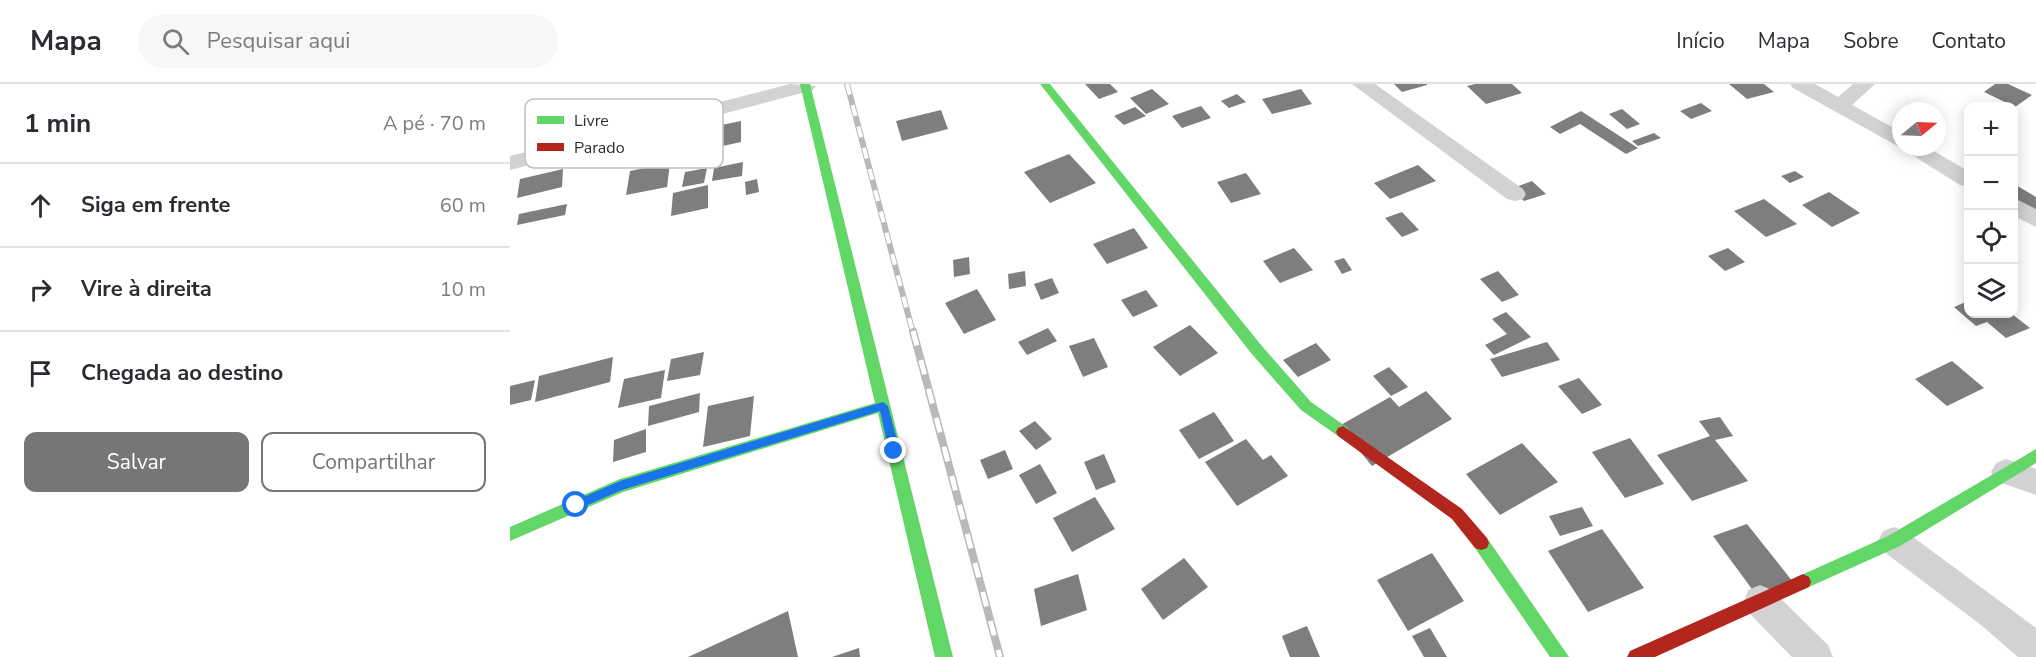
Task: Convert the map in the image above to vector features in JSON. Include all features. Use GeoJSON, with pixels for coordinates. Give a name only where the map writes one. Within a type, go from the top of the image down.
{"type":"FeatureCollection","features":[{"type":"Feature","properties":{"kind":"street"},"geometry":{"type":"LineString","coordinates":[[1045,84],[1256,349],[1306,406],[1457,514],[1475,535],[1560,657]]}},
{"type":"Feature","properties":{"kind":"street"},"geometry":{"type":"LineString","coordinates":[[1362,84],[1515,195]]}},
{"type":"Feature","properties":{"kind":"street"},"geometry":{"type":"LineString","coordinates":[[1800,84],[1892,136]]}},
{"type":"Feature","properties":{"kind":"street"},"geometry":{"type":"LineString","coordinates":[[1839,106],[1865,84]]}},
{"type":"Feature","properties":{"kind":"street"},"geometry":{"type":"LineString","coordinates":[[723,107],[806,85],[944,657]]}},
{"type":"Feature","properties":{"kind":"street"},"geometry":{"type":"LineString","coordinates":[[1927,156],[1964,178]]}},
{"type":"Feature","properties":{"kind":"street"},"geometry":{"type":"LineString","coordinates":[[510,163],[525,159]]}},
{"type":"Feature","properties":{"kind":"street"},"geometry":{"type":"LineString","coordinates":[[2018,209],[2036,219]]}},
{"type":"Feature","properties":{"kind":"street"},"geometry":{"type":"LineString","coordinates":[[510,534],[620,486],[883,406]]}},
{"type":"Feature","properties":{"kind":"street"},"geometry":{"type":"LineString","coordinates":[[1636,657],[1894,541],[2036,455]]}},
{"type":"Feature","properties":{"kind":"street"},"geometry":{"type":"LineString","coordinates":[[2006,472],[2036,482]]}},
{"type":"Feature","properties":{"kind":"street"},"geometry":{"type":"LineString","coordinates":[[1894,541],[1993,614],[2036,650]]}},
{"type":"Feature","properties":{"kind":"street"},"geometry":{"type":"LineString","coordinates":[[1760,601],[1816,657]]}},
{"type":"Feature","properties":{"kind":"building"},"geometry":{"type":"Polygon","coordinates":[[[1085,84],[1110,84],[1118,92],[1099,99],[1085,84]]]}},
{"type":"Feature","properties":{"kind":"building"},"geometry":{"type":"Polygon","coordinates":[[[1394,84],[1427,84],[1427,85],[1402,92],[1394,84]]]}},
{"type":"Feature","properties":{"kind":"building"},"geometry":{"type":"Polygon","coordinates":[[[1512,84],[1522,93],[1486,104],[1467,86],[1512,84]]]}},
{"type":"Feature","properties":{"kind":"building"},"geometry":{"type":"Polygon","coordinates":[[[1729,84],[1764,84],[1774,92],[1747,99],[1729,84]]]}},
{"type":"Feature","properties":{"kind":"building"},"geometry":{"type":"Polygon","coordinates":[[[1995,84],[2008,84],[2032,95],[2018,105],[2018,102],[2005,102],[1984,92],[1995,84]]]}},
{"type":"Feature","properties":{"kind":"building"},"geometry":{"type":"Polygon","coordinates":[[[1152,89],[1169,104],[1146,114],[1130,98],[1152,89]]]}},
{"type":"Feature","properties":{"kind":"building"},"geometry":{"type":"Polygon","coordinates":[[[1301,89],[1312,104],[1272,114],[1262,99],[1301,89]]]}},
{"type":"Feature","properties":{"kind":"building"},"geometry":{"type":"Polygon","coordinates":[[[1237,94],[1246,102],[1229,108],[1221,101],[1237,94]]]}},
{"type":"Feature","properties":{"kind":"building"},"geometry":{"type":"Polygon","coordinates":[[[1701,103],[1712,111],[1691,119],[1680,111],[1701,103]]]}},
{"type":"Feature","properties":{"kind":"building"},"geometry":{"type":"Polygon","coordinates":[[[1201,106],[1211,118],[1182,128],[1172,116],[1201,106]]]}},
{"type":"Feature","properties":{"kind":"building"},"geometry":{"type":"Polygon","coordinates":[[[1135,107],[1146,116],[1124,125],[1114,116],[1135,107]]]}},
{"type":"Feature","properties":{"kind":"building"},"geometry":{"type":"Polygon","coordinates":[[[1622,109],[1640,124],[1627,129],[1609,114],[1622,109]]]}},
{"type":"Feature","properties":{"kind":"building"},"geometry":{"type":"Polygon","coordinates":[[[941,110],[948,129],[902,141],[896,121],[941,110]]]}},
{"type":"Feature","properties":{"kind":"building"},"geometry":{"type":"Polygon","coordinates":[[[1581,111],[1638,148],[1626,154],[1580,124],[1560,134],[1550,127],[1581,111]]]}},
{"type":"Feature","properties":{"kind":"building"},"geometry":{"type":"Polygon","coordinates":[[[741,121],[741,142],[723,146],[723,125],[741,121]]]}},
{"type":"Feature","properties":{"kind":"building"},"geometry":{"type":"Polygon","coordinates":[[[1654,133],[1661,138],[1638,146],[1632,141],[1654,133]]]}},
{"type":"Feature","properties":{"kind":"building"},"geometry":{"type":"Polygon","coordinates":[[[1069,154],[1096,183],[1050,203],[1024,172],[1069,154]]]}},
{"type":"Feature","properties":{"kind":"building"},"geometry":{"type":"Polygon","coordinates":[[[743,162],[742,176],[712,181],[714,168],[723,168],[743,162]]]}},
{"type":"Feature","properties":{"kind":"building"},"geometry":{"type":"Polygon","coordinates":[[[1418,165],[1436,181],[1390,199],[1374,183],[1418,165]]]}},
{"type":"Feature","properties":{"kind":"building"},"geometry":{"type":"Polygon","coordinates":[[[645,168],[669,168],[667,187],[626,195],[630,171],[645,168]]]}},
{"type":"Feature","properties":{"kind":"building"},"geometry":{"type":"Polygon","coordinates":[[[707,168],[704,183],[682,187],[685,172],[707,168]]]}},
{"type":"Feature","properties":{"kind":"building"},"geometry":{"type":"Polygon","coordinates":[[[563,169],[562,187],[517,198],[520,179],[563,169]]]}},
{"type":"Feature","properties":{"kind":"building"},"geometry":{"type":"Polygon","coordinates":[[[1795,171],[1804,177],[1790,183],[1781,176],[1795,171]]]}},
{"type":"Feature","properties":{"kind":"building"},"geometry":{"type":"Polygon","coordinates":[[[1246,173],[1261,194],[1231,203],[1217,182],[1246,173]]]}},
{"type":"Feature","properties":{"kind":"building"},"geometry":{"type":"Polygon","coordinates":[[[757,179],[759,192],[746,195],[745,182],[757,179]]]}},
{"type":"Feature","properties":{"kind":"building"},"geometry":{"type":"Polygon","coordinates":[[[1532,181],[1546,194],[1524,201],[1510,189],[1532,181]]]}},
{"type":"Feature","properties":{"kind":"building"},"geometry":{"type":"Polygon","coordinates":[[[708,185],[708,208],[671,216],[673,193],[708,185]]]}},
{"type":"Feature","properties":{"kind":"building"},"geometry":{"type":"Polygon","coordinates":[[[2018,186],[2036,197],[2036,209],[2030,212],[2018,205],[2018,186]]]}},
{"type":"Feature","properties":{"kind":"building"},"geometry":{"type":"Polygon","coordinates":[[[1829,192],[1860,213],[1832,227],[1802,205],[1829,192]]]}},
{"type":"Feature","properties":{"kind":"building"},"geometry":{"type":"Polygon","coordinates":[[[1764,199],[1797,224],[1766,237],[1734,211],[1764,199]]]}},
{"type":"Feature","properties":{"kind":"building"},"geometry":{"type":"Polygon","coordinates":[[[567,204],[565,215],[517,225],[519,214],[567,204]]]}},
{"type":"Feature","properties":{"kind":"building"},"geometry":{"type":"Polygon","coordinates":[[[1402,212],[1419,230],[1402,237],[1385,218],[1402,212]]]}},
{"type":"Feature","properties":{"kind":"building"},"geometry":{"type":"Polygon","coordinates":[[[1134,228],[1148,248],[1107,264],[1093,244],[1134,228]]]}},
{"type":"Feature","properties":{"kind":"building"},"geometry":{"type":"Polygon","coordinates":[[[1294,248],[1313,270],[1280,283],[1263,261],[1294,248]]]}},
{"type":"Feature","properties":{"kind":"building"},"geometry":{"type":"Polygon","coordinates":[[[1728,248],[1745,262],[1725,271],[1708,256],[1728,248]]]}},
{"type":"Feature","properties":{"kind":"building"},"geometry":{"type":"Polygon","coordinates":[[[969,257],[970,274],[954,277],[953,260],[969,257]]]}},
{"type":"Feature","properties":{"kind":"building"},"geometry":{"type":"Polygon","coordinates":[[[1344,258],[1352,270],[1342,274],[1334,261],[1344,258]]]}},
{"type":"Feature","properties":{"kind":"building"},"geometry":{"type":"Polygon","coordinates":[[[1025,271],[1026,286],[1009,289],[1008,274],[1025,271]]]}},
{"type":"Feature","properties":{"kind":"building"},"geometry":{"type":"Polygon","coordinates":[[[1498,271],[1519,295],[1502,302],[1480,279],[1498,271]]]}},
{"type":"Feature","properties":{"kind":"building"},"geometry":{"type":"Polygon","coordinates":[[[1052,278],[1059,293],[1041,300],[1034,284],[1052,278]]]}},
{"type":"Feature","properties":{"kind":"building"},"geometry":{"type":"Polygon","coordinates":[[[977,289],[996,320],[964,334],[945,303],[977,289]]]}},
{"type":"Feature","properties":{"kind":"building"},"geometry":{"type":"Polygon","coordinates":[[[1146,290],[1158,306],[1133,317],[1121,300],[1146,290]]]}},
{"type":"Feature","properties":{"kind":"building"},"geometry":{"type":"Polygon","coordinates":[[[1964,303],[1964,316],[1954,307],[1964,303]]]}},
{"type":"Feature","properties":{"kind":"building"},"geometry":{"type":"Polygon","coordinates":[[[1506,312],[1531,337],[1494,355],[1485,345],[1507,334],[1492,319],[1506,312]]]}},
{"type":"Feature","properties":{"kind":"building"},"geometry":{"type":"Polygon","coordinates":[[[1967,318],[2017,318],[2030,328],[2006,338],[1987,322],[1976,326],[1967,318]]]}},
{"type":"Feature","properties":{"kind":"building"},"geometry":{"type":"Polygon","coordinates":[[[1190,325],[1218,353],[1180,376],[1153,347],[1190,325]]]}},
{"type":"Feature","properties":{"kind":"building"},"geometry":{"type":"Polygon","coordinates":[[[1048,328],[1057,341],[1027,355],[1018,342],[1048,328]]]}},
{"type":"Feature","properties":{"kind":"building"},"geometry":{"type":"Polygon","coordinates":[[[1094,338],[1108,367],[1083,377],[1069,346],[1094,338]]]}},
{"type":"Feature","properties":{"kind":"building"},"geometry":{"type":"Polygon","coordinates":[[[1547,342],[1560,360],[1502,377],[1490,359],[1547,342]]]}},
{"type":"Feature","properties":{"kind":"building"},"geometry":{"type":"Polygon","coordinates":[[[1316,343],[1331,360],[1298,377],[1283,360],[1316,343]]]}},
{"type":"Feature","properties":{"kind":"building"},"geometry":{"type":"Polygon","coordinates":[[[704,352],[700,375],[667,381],[671,359],[704,352]]]}},
{"type":"Feature","properties":{"kind":"building"},"geometry":{"type":"Polygon","coordinates":[[[613,357],[610,382],[535,402],[539,376],[613,357]]]}},
{"type":"Feature","properties":{"kind":"building"},"geometry":{"type":"Polygon","coordinates":[[[1952,361],[1984,388],[1947,406],[1915,379],[1952,361]]]}},
{"type":"Feature","properties":{"kind":"building"},"geometry":{"type":"Polygon","coordinates":[[[1389,367],[1408,387],[1391,396],[1373,376],[1389,367]]]}},
{"type":"Feature","properties":{"kind":"building"},"geometry":{"type":"Polygon","coordinates":[[[665,370],[661,398],[618,408],[624,379],[665,370]]]}},
{"type":"Feature","properties":{"kind":"building"},"geometry":{"type":"Polygon","coordinates":[[[1579,378],[1602,405],[1582,414],[1558,386],[1579,378]]]}},
{"type":"Feature","properties":{"kind":"building"},"geometry":{"type":"Polygon","coordinates":[[[535,380],[531,400],[510,405],[510,386],[535,380]]]}},
{"type":"Feature","properties":{"kind":"building"},"geometry":{"type":"Polygon","coordinates":[[[1426,391],[1452,419],[1372,466],[1339,426],[1390,397],[1399,407],[1426,391]]]}},
{"type":"Feature","properties":{"kind":"building"},"geometry":{"type":"Polygon","coordinates":[[[700,393],[699,412],[648,426],[649,406],[700,393]]]}},
{"type":"Feature","properties":{"kind":"building"},"geometry":{"type":"Polygon","coordinates":[[[754,396],[750,436],[703,447],[708,406],[754,396]]]}},
{"type":"Feature","properties":{"kind":"building"},"geometry":{"type":"Polygon","coordinates":[[[1214,412],[1234,441],[1199,459],[1179,430],[1214,412]]]}},
{"type":"Feature","properties":{"kind":"building"},"geometry":{"type":"Polygon","coordinates":[[[1720,417],[1733,436],[1715,440],[1748,481],[1692,501],[1657,455],[1710,436],[1699,421],[1720,417]]]}},
{"type":"Feature","properties":{"kind":"building"},"geometry":{"type":"Polygon","coordinates":[[[1035,421],[1052,439],[1036,450],[1019,431],[1035,421]]]}},
{"type":"Feature","properties":{"kind":"building"},"geometry":{"type":"Polygon","coordinates":[[[646,429],[646,452],[613,462],[614,440],[646,429]]]}},
{"type":"Feature","properties":{"kind":"building"},"geometry":{"type":"Polygon","coordinates":[[[1630,438],[1664,484],[1625,498],[1592,452],[1630,438]]]}},
{"type":"Feature","properties":{"kind":"building"},"geometry":{"type":"Polygon","coordinates":[[[1246,439],[1263,460],[1271,455],[1288,476],[1237,506],[1205,462],[1246,439]]]}},
{"type":"Feature","properties":{"kind":"building"},"geometry":{"type":"Polygon","coordinates":[[[1522,443],[1558,482],[1500,515],[1466,474],[1522,443]]]}},
{"type":"Feature","properties":{"kind":"building"},"geometry":{"type":"Polygon","coordinates":[[[1005,450],[1013,469],[988,479],[980,460],[1005,450]]]}},
{"type":"Feature","properties":{"kind":"building"},"geometry":{"type":"Polygon","coordinates":[[[1104,454],[1116,482],[1096,490],[1084,462],[1104,454]]]}},
{"type":"Feature","properties":{"kind":"building"},"geometry":{"type":"Polygon","coordinates":[[[1040,464],[1057,493],[1036,504],[1019,475],[1040,464]]]}},
{"type":"Feature","properties":{"kind":"building"},"geometry":{"type":"Polygon","coordinates":[[[1095,497],[1115,529],[1072,552],[1053,518],[1095,497]]]}},
{"type":"Feature","properties":{"kind":"building"},"geometry":{"type":"Polygon","coordinates":[[[1582,507],[1593,526],[1560,536],[1549,516],[1582,507]]]}},
{"type":"Feature","properties":{"kind":"building"},"geometry":{"type":"Polygon","coordinates":[[[1747,524],[1793,582],[1757,596],[1713,536],[1747,524]]]}},
{"type":"Feature","properties":{"kind":"building"},"geometry":{"type":"Polygon","coordinates":[[[1602,529],[1644,588],[1588,612],[1548,551],[1602,529]]]}},
{"type":"Feature","properties":{"kind":"building"},"geometry":{"type":"Polygon","coordinates":[[[1432,553],[1464,601],[1408,631],[1377,580],[1432,553]]]}},
{"type":"Feature","properties":{"kind":"building"},"geometry":{"type":"Polygon","coordinates":[[[1184,558],[1208,587],[1163,620],[1141,589],[1184,558]]]}},
{"type":"Feature","properties":{"kind":"building"},"geometry":{"type":"Polygon","coordinates":[[[1078,574],[1087,610],[1041,626],[1034,589],[1078,574]]]}},
{"type":"Feature","properties":{"kind":"building"},"geometry":{"type":"Polygon","coordinates":[[[788,611],[798,657],[688,657],[788,611]]]}},
{"type":"Feature","properties":{"kind":"building"},"geometry":{"type":"Polygon","coordinates":[[[1307,626],[1320,657],[1290,657],[1282,636],[1307,626]]]}},
{"type":"Feature","properties":{"kind":"building"},"geometry":{"type":"Polygon","coordinates":[[[1430,628],[1447,657],[1424,657],[1412,636],[1430,628]]]}},
{"type":"Feature","properties":{"kind":"building"},"geometry":{"type":"Polygon","coordinates":[[[859,648],[860,657],[832,657],[859,648]]]}},
{"type":"Feature","properties":{"kind":"railway"},"geometry":{"type":"LineString","coordinates":[[847,84],[913,333]]}},
{"type":"Feature","properties":{"kind":"railway"},"geometry":{"type":"LineString","coordinates":[[913,331],[1000,657]]}},
{"type":"Feature","properties":{"kind":"traffic: fast"},"geometry":{"type":"LineString","coordinates":[[805,84],[944,657]]}},
{"type":"Feature","properties":{"kind":"traffic: fast"},"geometry":{"type":"LineString","coordinates":[[1045,84],[1256,349],[1306,406],[1343,432]]}},
{"type":"Feature","properties":{"kind":"traffic: fast"},"geometry":{"type":"LineString","coordinates":[[510,534],[620,486],[883,406]]}},
{"type":"Feature","properties":{"kind":"traffic: fast"},"geometry":{"type":"LineString","coordinates":[[1803,582],[1894,541],[2036,455]]}},
{"type":"Feature","properties":{"kind":"traffic: fast"},"geometry":{"type":"LineString","coordinates":[[1481,543],[1560,657]]}},
{"type":"Feature","properties":{"kind":"traffic: jam"},"geometry":{"type":"LineString","coordinates":[[1343,432],[1457,514],[1481,543]]}},
{"type":"Feature","properties":{"kind":"traffic: jam"},"geometry":{"type":"LineString","coordinates":[[1636,657],[1803,582]]}},
{"type":"Feature","properties":{"kind":"route"},"geometry":{"type":"LineString","coordinates":[[576,505],[620,486],[883,406],[894,451]]}}]}
